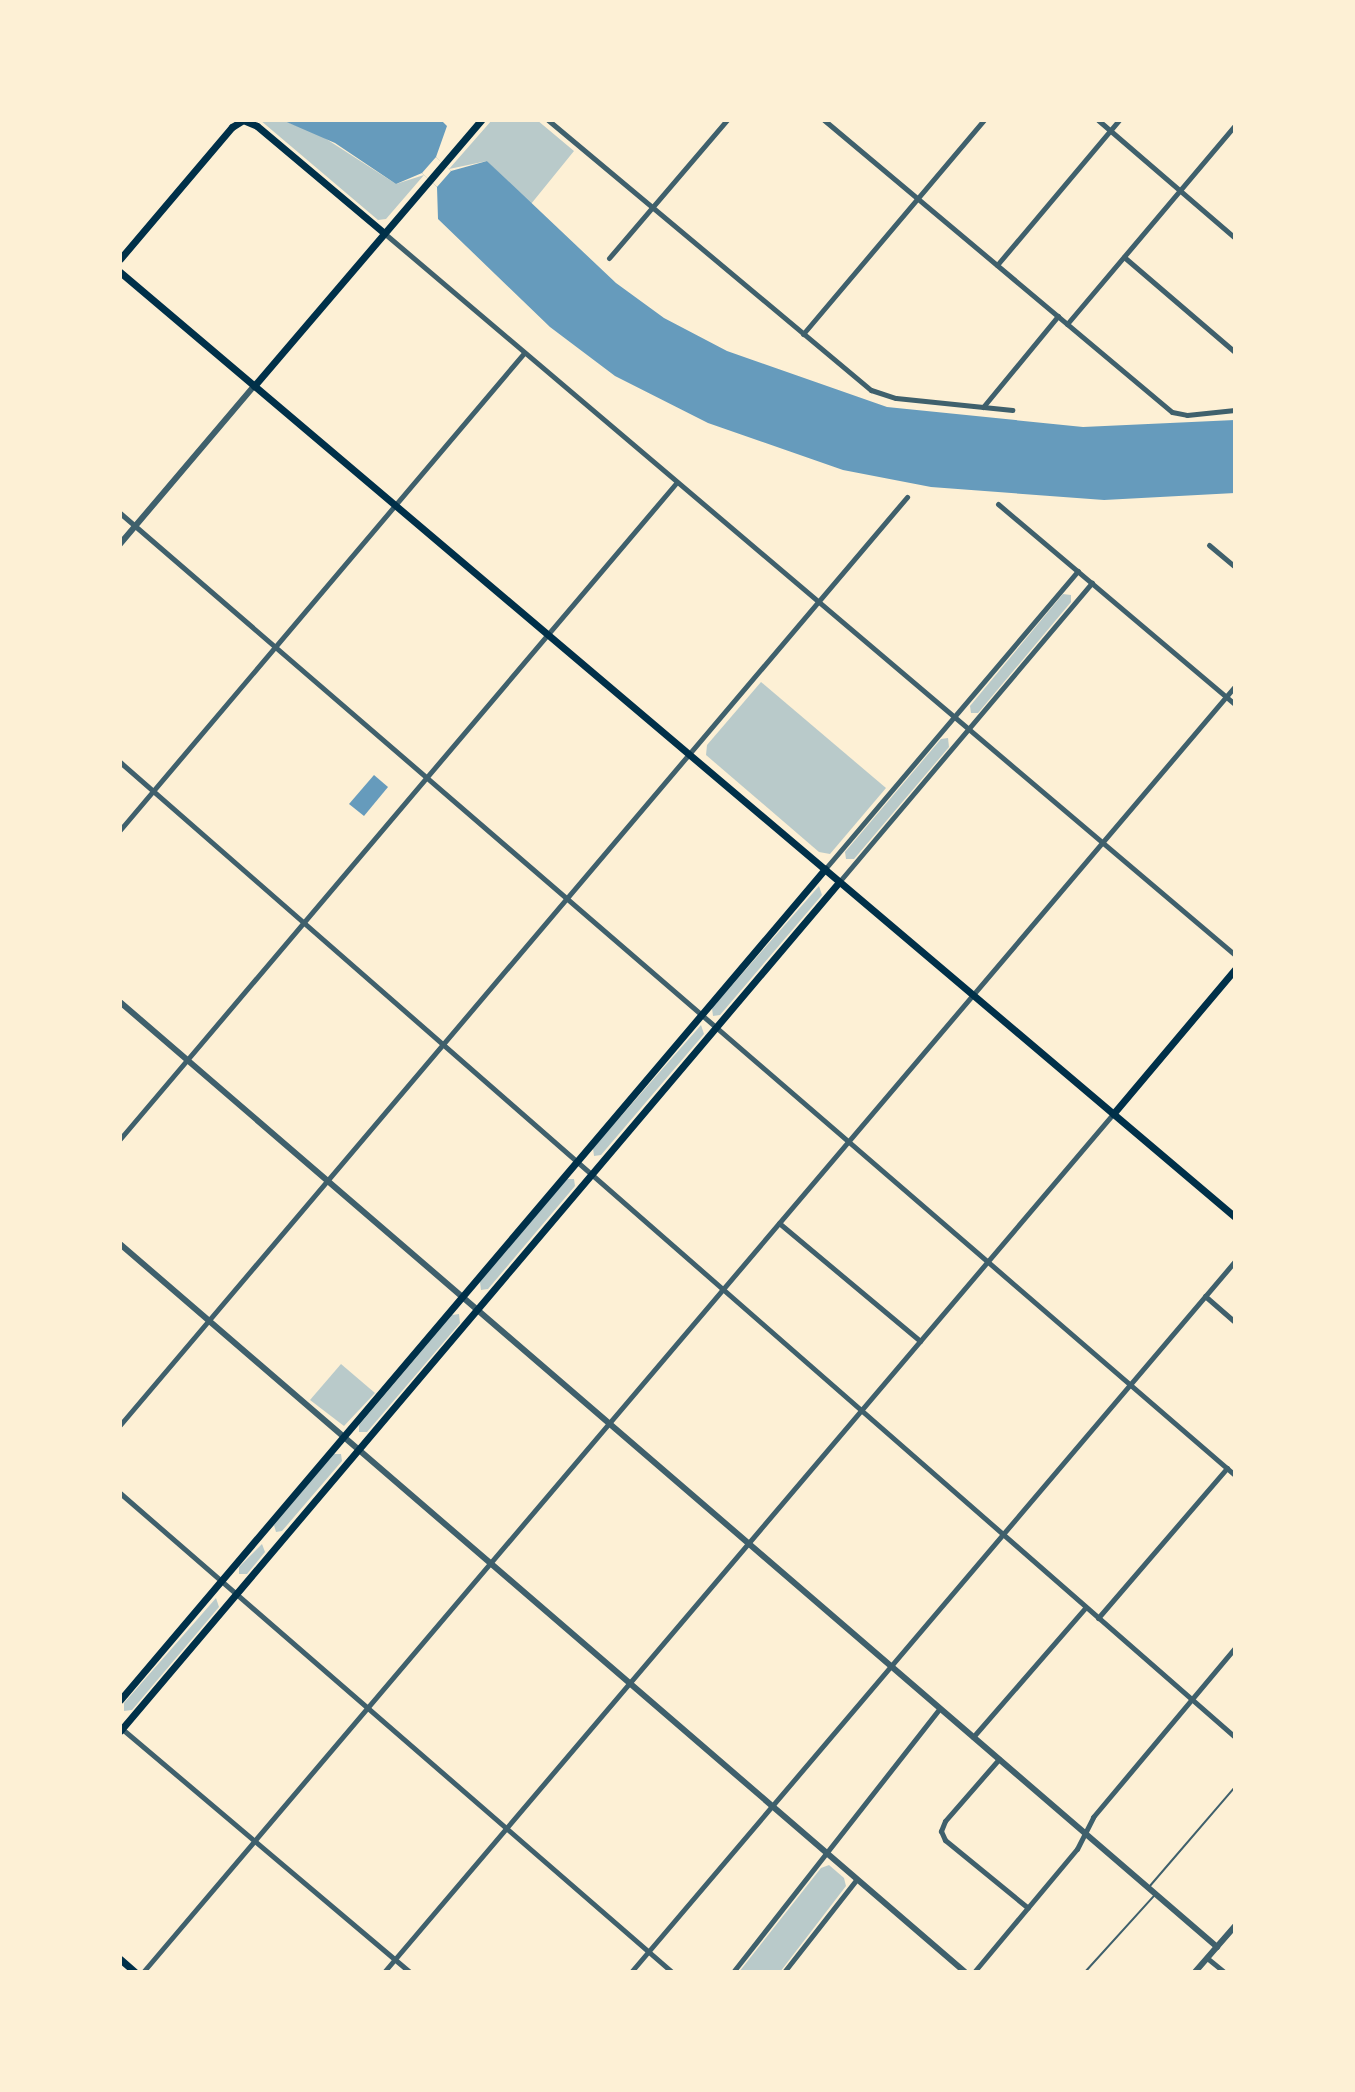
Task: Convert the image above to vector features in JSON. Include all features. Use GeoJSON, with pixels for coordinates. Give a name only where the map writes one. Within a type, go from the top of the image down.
{"type":"FeatureCollection","features":[{"type":"Feature","properties":{"kind":"main road"},"geometry":{"type":"LineString","coordinates":[[120,259],[232,127],[243,120],[257,126],[384,233]]}},
{"type":"Feature","properties":{"kind":"main road"},"geometry":{"type":"LineString","coordinates":[[254,386],[481,120]]}},
{"type":"Feature","properties":{"kind":"main road"},"geometry":{"type":"LineString","coordinates":[[120,272],[1235,1217]]}},
{"type":"Feature","properties":{"kind":"main road"},"geometry":{"type":"LineString","coordinates":[[120,1700],[825,869]]}},
{"type":"Feature","properties":{"kind":"main road"},"geometry":{"type":"LineString","coordinates":[[121,1729],[839,882]]}},
{"type":"Feature","properties":{"kind":"main road"},"geometry":{"type":"LineString","coordinates":[[1113,1114],[1235,969]]}},
{"type":"Feature","properties":{"kind":"main road"},"geometry":{"type":"LineString","coordinates":[[120,1959],[135,1972]]}},
{"type":"Feature","properties":{"kind":"street"},"geometry":{"type":"LineString","coordinates":[[548,120],[866,386],[883,395],[1012,410]]}},
{"type":"Feature","properties":{"kind":"street"},"geometry":{"type":"LineString","coordinates":[[609,258],[727,120]]}},
{"type":"Feature","properties":{"kind":"street"},"geometry":{"type":"LineString","coordinates":[[824,120],[1177,414],[1235,410]]}},
{"type":"Feature","properties":{"kind":"street"},"geometry":{"type":"LineString","coordinates":[[803,334],[984,120]]}},
{"type":"Feature","properties":{"kind":"street"},"geometry":{"type":"LineString","coordinates":[[1098,120],[1235,238]]}},
{"type":"Feature","properties":{"kind":"street"},"geometry":{"type":"LineString","coordinates":[[997,265],[1119,120]]}},
{"type":"Feature","properties":{"kind":"street"},"geometry":{"type":"LineString","coordinates":[[1067,324],[1235,125]]}},
{"type":"Feature","properties":{"kind":"street"},"geometry":{"type":"LineString","coordinates":[[384,233],[1235,955]]}},
{"type":"Feature","properties":{"kind":"street"},"geometry":{"type":"LineString","coordinates":[[1124,257],[1235,352]]}},
{"type":"Feature","properties":{"kind":"street"},"geometry":{"type":"LineString","coordinates":[[983,407],[1058,316]]}},
{"type":"Feature","properties":{"kind":"street"},"geometry":{"type":"LineString","coordinates":[[120,830],[524,353]]}},
{"type":"Feature","properties":{"kind":"street"},"geometry":{"type":"LineString","coordinates":[[120,544],[254,386]]}},
{"type":"Feature","properties":{"kind":"street"},"geometry":{"type":"LineString","coordinates":[[120,1139],[677,482]]}},
{"type":"Feature","properties":{"kind":"street"},"geometry":{"type":"LineString","coordinates":[[120,1425],[907,497]]}},
{"type":"Feature","properties":{"kind":"street"},"geometry":{"type":"LineString","coordinates":[[998,504],[1235,704]]}},
{"type":"Feature","properties":{"kind":"street"},"geometry":{"type":"LineString","coordinates":[[120,513],[1235,1475]]}},
{"type":"Feature","properties":{"kind":"street"},"geometry":{"type":"LineString","coordinates":[[1209,545],[1235,567]]}},
{"type":"Feature","properties":{"kind":"street"},"geometry":{"type":"LineString","coordinates":[[825,869],[1078,571]]}},
{"type":"Feature","properties":{"kind":"street"},"geometry":{"type":"LineString","coordinates":[[839,882],[1092,583]]}},
{"type":"Feature","properties":{"kind":"street"},"geometry":{"type":"LineString","coordinates":[[143,1972],[1235,686]]}},
{"type":"Feature","properties":{"kind":"street"},"geometry":{"type":"LineString","coordinates":[[120,762],[1235,1737]]}},
{"type":"Feature","properties":{"kind":"street"},"geometry":{"type":"LineString","coordinates":[[120,1002],[1217,1947]]}},
{"type":"Feature","properties":{"kind":"street"},"geometry":{"type":"LineString","coordinates":[[384,1972],[1113,1114]]}},
{"type":"Feature","properties":{"kind":"street"},"geometry":{"type":"LineString","coordinates":[[779,1223],[920,1341]]}},
{"type":"Feature","properties":{"kind":"street"},"geometry":{"type":"LineString","coordinates":[[120,1244],[962,1971]]}},
{"type":"Feature","properties":{"kind":"street"},"geometry":{"type":"LineString","coordinates":[[631,1972],[1235,1261]]}},
{"type":"Feature","properties":{"kind":"street"},"geometry":{"type":"LineString","coordinates":[[1205,1296],[1235,1322]]}},
{"type":"Feature","properties":{"kind":"street"},"geometry":{"type":"LineString","coordinates":[[1098,1618],[1227,1468]]}},
{"type":"Feature","properties":{"kind":"street"},"geometry":{"type":"LineString","coordinates":[[120,1493],[672,1972]]}},
{"type":"Feature","properties":{"kind":"street"},"geometry":{"type":"LineString","coordinates":[[973,1737],[1086,1607]]}},
{"type":"Feature","properties":{"kind":"street"},"geometry":{"type":"LineString","coordinates":[[974,1972],[1075,1851],[1093,1817],[1235,1648]]}},
{"type":"Feature","properties":{"kind":"street"},"geometry":{"type":"LineString","coordinates":[[733,1972],[940,1708]]}},
{"type":"Feature","properties":{"kind":"street"},"geometry":{"type":"LineString","coordinates":[[121,1729],[410,1972]]}},
{"type":"Feature","properties":{"kind":"street"},"geometry":{"type":"LineString","coordinates":[[999,1759],[945,1821],[941,1831],[945,1840],[1028,1908]]}},
{"type":"Feature","properties":{"kind":"street"},"geometry":{"type":"LineString","coordinates":[[784,1972],[857,1879]]}},
{"type":"Feature","properties":{"kind":"street"},"geometry":{"type":"LineString","coordinates":[[1195,1972],[1235,1926]]}},
{"type":"Feature","properties":{"kind":"street"},"geometry":{"type":"LineString","coordinates":[[1207,1958],[1224,1972]]}},
{"type":"Feature","properties":{"kind":"lane"},"geometry":{"type":"LineString","coordinates":[[1149,1888],[1235,1787]]}},
{"type":"Feature","properties":{"kind":"lane"},"geometry":{"type":"LineString","coordinates":[[1085,1972],[1156,1894]]}},
{"type":"Feature","properties":{"kind":"shaded area"},"geometry":{"type":"Polygon","coordinates":[[[260,120],[282,120],[320,135],[396,184],[424,175],[386,219],[378,220],[260,120]]]}},
{"type":"Feature","properties":{"kind":"shaded area"},"geometry":{"type":"Polygon","coordinates":[[[492,120],[537,120],[574,151],[531,204],[487,161],[449,169],[492,120]]]}},
{"type":"Feature","properties":{"kind":"shaded area"},"geometry":{"type":"Polygon","coordinates":[[[1063,594],[1071,595],[1071,602],[978,713],[971,713],[970,706],[1063,594]]]}},
{"type":"Feature","properties":{"kind":"shaded area"},"geometry":{"type":"Polygon","coordinates":[[[761,682],[886,788],[830,854],[819,852],[706,755],[707,745],[761,682]]]}},
{"type":"Feature","properties":{"kind":"shaded area"},"geometry":{"type":"Polygon","coordinates":[[[948,738],[949,747],[854,859],[846,859],[845,852],[941,739],[948,738]]]}},
{"type":"Feature","properties":{"kind":"shaded area"},"geometry":{"type":"Polygon","coordinates":[[[819,886],[822,895],[720,1015],[713,1016],[712,1008],[819,886]]]}},
{"type":"Feature","properties":{"kind":"shaded area"},"geometry":{"type":"Polygon","coordinates":[[[701,1025],[704,1034],[601,1155],[594,1156],[593,1148],[701,1025]]]}},
{"type":"Feature","properties":{"kind":"shaded area"},"geometry":{"type":"Polygon","coordinates":[[[567,1179],[574,1179],[575,1186],[488,1289],[481,1290],[480,1282],[567,1179]]]}},
{"type":"Feature","properties":{"kind":"shaded area"},"geometry":{"type":"Polygon","coordinates":[[[459,1314],[460,1323],[367,1432],[359,1432],[359,1425],[452,1315],[459,1314]]]}},
{"type":"Feature","properties":{"kind":"shaded area"},"geometry":{"type":"Polygon","coordinates":[[[341,1364],[375,1393],[344,1426],[310,1400],[341,1364]]]}},
{"type":"Feature","properties":{"kind":"shaded area"},"geometry":{"type":"Polygon","coordinates":[[[334,1454],[341,1454],[342,1461],[282,1531],[276,1532],[274,1525],[334,1454]]]}},
{"type":"Feature","properties":{"kind":"shaded area"},"geometry":{"type":"Polygon","coordinates":[[[262,1544],[265,1552],[247,1574],[239,1574],[239,1567],[262,1544]]]}},
{"type":"Feature","properties":{"kind":"shaded area"},"geometry":{"type":"Polygon","coordinates":[[[216,1598],[219,1607],[132,1710],[124,1711],[124,1703],[216,1598]]]}},
{"type":"Feature","properties":{"kind":"shaded area"},"geometry":{"type":"Polygon","coordinates":[[[829,1865],[844,1878],[846,1886],[780,1972],[739,1972],[821,1868],[829,1865]]]}},
{"type":"Feature","properties":{"kind":"water"},"geometry":{"type":"Polygon","coordinates":[[[282,120],[441,120],[447,126],[436,157],[443,164],[451,171],[487,161],[616,283],[664,318],[727,351],[887,407],[1083,427],[1235,420],[1235,493],[1104,500],[931,487],[843,470],[708,423],[615,376],[550,327],[438,219],[437,187],[422,173],[396,184],[335,143],[282,120]]]}},
{"type":"Feature","properties":{"kind":"water"},"geometry":{"type":"Polygon","coordinates":[[[374,775],[388,787],[364,816],[349,804],[374,775]]]}},
{"type":"Feature","properties":{"kind":"pier"},"geometry":{"type":"Polygon","coordinates":[[[436,157],[451,171],[437,187],[422,173],[436,157]]]}}]}
